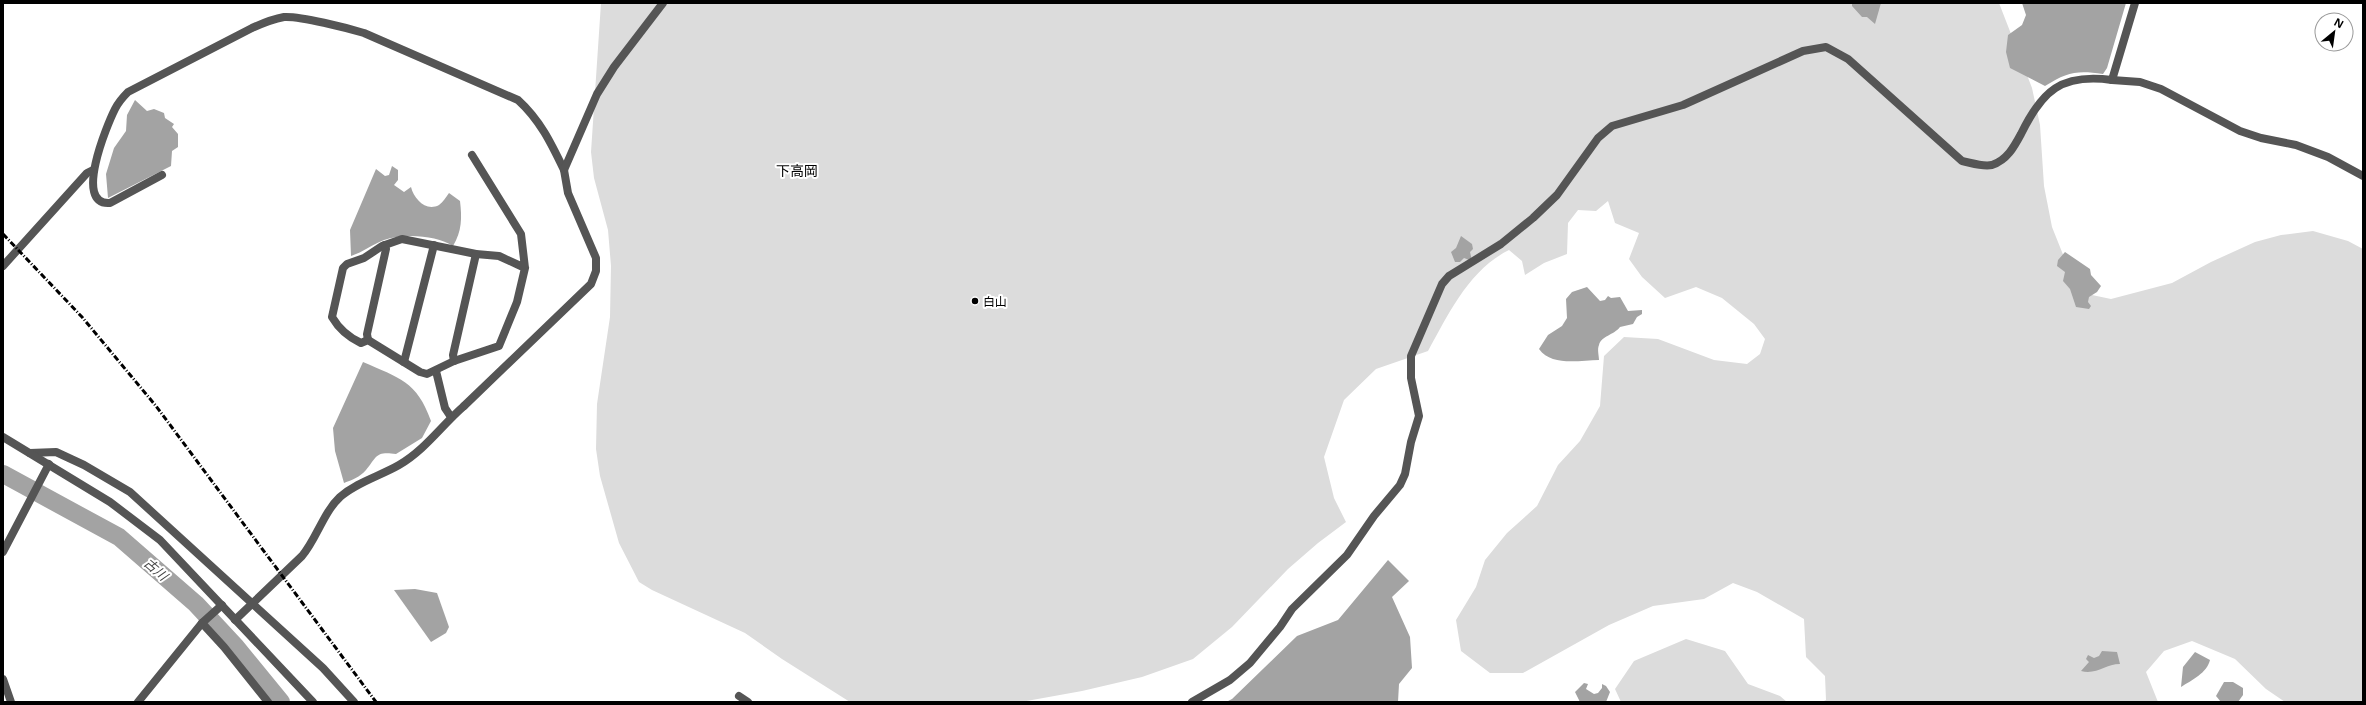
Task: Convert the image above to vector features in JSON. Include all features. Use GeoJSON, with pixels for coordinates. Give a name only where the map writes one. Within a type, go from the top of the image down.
{"type":"FeatureCollection","features":[{"type":"Feature","properties":{"kind":"street"},"geometry":{"type":"LineString","coordinates":[[564,170],[597,94],[614,67],[663,3]]}},
{"type":"Feature","properties":{"kind":"street"},"geometry":{"type":"LineString","coordinates":[[2112,80],[2135,3]]}},
{"type":"Feature","properties":{"kind":"street"},"geometry":{"type":"LineString","coordinates":[[162,175],[110,203],[104,204],[98,200],[93,185],[93,170],[115,108],[128,92],[269,20],[295,17],[364,33],[518,100],[532,113],[547,134],[564,170],[568,193],[596,258],[596,271],[590,284],[451,417],[433,438],[399,465],[358,485],[341,496],[327,513],[308,548],[235,620]]}},
{"type":"Feature","properties":{"kind":"street"},"geometry":{"type":"LineString","coordinates":[[1192,702],[1230,680],[1250,664],[1280,627],[1292,609],[1347,555],[1374,516],[1400,485],[1405,474],[1411,442],[1419,416],[1411,378],[1411,356],[1442,284],[1449,276],[1501,244],[1533,218],[1557,195],[1598,138],[1612,126],[1683,105],[1802,51],[1826,47],[1848,59],[1962,160],[1980,165],[1992,165],[2008,155],[2038,102],[2053,90],[2069,82],[2087,78],[2140,82],[2161,89],[2240,131],[2296,145],[2328,156],[2363,176]]}},
{"type":"Feature","properties":{"kind":"street"},"geometry":{"type":"LineString","coordinates":[[385,245],[386,249],[367,334],[368,340],[427,374],[436,371],[454,361],[499,346],[517,302],[525,268],[521,234],[472,155]]}},
{"type":"Feature","properties":{"kind":"street"},"geometry":{"type":"LineString","coordinates":[[3,266],[87,173],[93,170]]}},
{"type":"Feature","properties":{"kind":"street"},"geometry":{"type":"LineString","coordinates":[[368,340],[361,343],[351,338],[337,325],[332,317],[343,268],[347,264],[364,258],[385,245],[402,239],[476,254],[499,256],[525,268]]}},
{"type":"Feature","properties":{"kind":"street"},"geometry":{"type":"LineString","coordinates":[[404,362],[434,245]]}},
{"type":"Feature","properties":{"kind":"street"},"geometry":{"type":"LineString","coordinates":[[454,361],[453,355],[476,254]]}},
{"type":"Feature","properties":{"kind":"street"},"geometry":{"type":"LineString","coordinates":[[436,371],[445,408],[451,417]]}},
{"type":"Feature","properties":{"kind":"street"},"geometry":{"type":"LineString","coordinates":[[3,437],[49,464],[136,520],[160,540],[313,702]]}},
{"type":"Feature","properties":{"kind":"street"},"geometry":{"type":"LineString","coordinates":[[30,453],[56,452],[84,465],[130,492],[324,668],[354,702]]}},
{"type":"Feature","properties":{"kind":"street"},"geometry":{"type":"LineString","coordinates":[[3,552],[49,464]]}},
{"type":"Feature","properties":{"kind":"street"},"geometry":{"type":"LineString","coordinates":[[138,702],[203,623],[222,605]]}},
{"type":"Feature","properties":{"kind":"street"},"geometry":{"type":"LineString","coordinates":[[203,623],[268,702]]}},
{"type":"Feature","properties":{"kind":"street"},"geometry":{"type":"LineString","coordinates":[[3,679],[11,702]]}},
{"type":"Feature","properties":{"kind":"street"},"geometry":{"type":"LineString","coordinates":[[739,696],[748,702]]}},
{"type":"Feature","properties":{"kind":"shaded area"},"geometry":{"type":"Polygon","coordinates":[[[601,3],[1999,3],[2032,88],[2040,125],[2044,186],[2052,227],[2074,282],[2092,295],[2111,299],[2172,283],[2211,262],[2255,242],[2281,235],[2313,231],[2348,241],[2363,249],[2363,702],[2285,702],[2266,689],[2235,659],[2192,641],[2164,651],[2146,672],[2158,702],[1822,702],[1826,700],[1825,676],[1806,657],[1804,619],[1757,592],[1733,583],[1704,599],[1653,606],[1609,625],[1523,673],[1490,673],[1461,651],[1456,620],[1476,587],[1485,560],[1507,533],[1537,506],[1558,465],[1580,441],[1600,406],[1604,356],[1624,337],[1658,339],[1714,360],[1747,364],[1760,354],[1765,339],[1754,324],[1722,298],[1696,287],[1665,298],[1642,277],[1629,259],[1639,233],[1615,223],[1608,201],[1596,211],[1578,210],[1568,223],[1567,254],[1544,263],[1525,275],[1522,261],[1509,250],[1495,259],[1482,269],[1461,294],[1428,351],[1376,369],[1344,400],[1324,457],[1334,498],[1346,522],[1318,543],[1288,569],[1232,627],[1193,659],[1142,677],[1082,691],[1021,702],[850,702],[782,659],[745,633],[652,590],[639,582],[619,543],[600,476],[596,449],[597,404],[610,317],[611,266],[608,230],[594,178],[591,152],[601,3]]]}},
{"type":"Feature","properties":{"kind":"shaded area"},"geometry":{"type":"Polygon","coordinates":[[[1852,3],[1881,3],[1875,24],[1867,17],[1862,17],[1852,6],[1852,3]]]}},
{"type":"Feature","properties":{"kind":"shaded area"},"geometry":{"type":"Polygon","coordinates":[[[2022,3],[2126,3],[2107,68],[2103,74],[2086,72],[2072,73],[2045,86],[2010,68],[2006,52],[2008,35],[2022,25],[2026,15],[2022,3]]]}},
{"type":"Feature","properties":{"kind":"shaded area"},"geometry":{"type":"Polygon","coordinates":[[[135,100],[147,111],[154,109],[164,113],[165,118],[174,124],[172,127],[178,134],[178,147],[172,151],[171,166],[108,198],[106,174],[114,148],[126,131],[127,115],[135,100]]]}},
{"type":"Feature","properties":{"kind":"shaded area"},"geometry":{"type":"Polygon","coordinates":[[[392,166],[398,170],[398,180],[394,185],[404,192],[411,187],[415,196],[425,206],[434,207],[439,205],[449,193],[460,201],[461,224],[453,246],[438,239],[429,237],[401,236],[384,240],[351,256],[350,230],[376,169],[385,176],[389,175],[392,166]]]}},
{"type":"Feature","properties":{"kind":"shaded area"},"geometry":{"type":"Polygon","coordinates":[[[1461,236],[1472,244],[1473,249],[1470,252],[1472,261],[1464,258],[1460,262],[1455,262],[1451,252],[1456,248],[1461,236]]]}},
{"type":"Feature","properties":{"kind":"shaded area"},"geometry":{"type":"Polygon","coordinates":[[[2065,252],[2090,269],[2091,275],[2101,286],[2097,292],[2089,297],[2088,302],[2091,306],[2089,309],[2076,307],[2070,289],[2063,281],[2065,272],[2057,266],[2058,260],[2065,252]]]}},
{"type":"Feature","properties":{"kind":"shaded area"},"geometry":{"type":"Polygon","coordinates":[[[1587,287],[1600,301],[1605,300],[1608,296],[1611,298],[1620,297],[1628,311],[1642,310],[1642,314],[1637,317],[1633,324],[1620,327],[1600,342],[1598,347],[1599,360],[1567,361],[1551,358],[1545,355],[1539,349],[1548,335],[1562,326],[1567,318],[1566,299],[1572,292],[1587,287]]]}},
{"type":"Feature","properties":{"kind":"shaded area"},"geometry":{"type":"Polygon","coordinates":[[[363,362],[387,372],[405,382],[420,397],[431,421],[422,438],[396,454],[380,454],[361,475],[344,483],[335,451],[333,428],[363,362]]]}},
{"type":"Feature","properties":{"kind":"shaded area"},"geometry":{"type":"Polygon","coordinates":[[[1388,560],[1409,581],[1392,597],[1410,637],[1412,668],[1399,684],[1398,702],[1226,702],[1232,699],[1297,636],[1338,620],[1388,560]]]}},
{"type":"Feature","properties":{"kind":"shaded area"},"geometry":{"type":"Polygon","coordinates":[[[415,589],[437,593],[449,627],[446,633],[431,642],[394,590],[415,589]]]}},
{"type":"Feature","properties":{"kind":"shaded area"},"geometry":{"type":"Polygon","coordinates":[[[1686,639],[1725,651],[1748,684],[1780,696],[1787,702],[1621,702],[1615,689],[1634,661],[1686,639]]]}},
{"type":"Feature","properties":{"kind":"shaded area"},"geometry":{"type":"Polygon","coordinates":[[[2102,651],[2117,652],[2120,664],[2115,664],[2092,672],[2081,671],[2089,662],[2086,659],[2088,655],[2094,658],[2099,656],[2102,651]]]}},
{"type":"Feature","properties":{"kind":"shaded area"},"geometry":{"type":"Polygon","coordinates":[[[2195,652],[2210,660],[2208,665],[2206,669],[2198,676],[2181,687],[2183,667],[2195,652]]]}},
{"type":"Feature","properties":{"kind":"shaded area"},"geometry":{"type":"Polygon","coordinates":[[[2224,682],[2233,682],[2243,688],[2243,695],[2238,702],[2221,702],[2216,696],[2224,682]]]}},
{"type":"Feature","properties":{"kind":"shaded area"},"geometry":{"type":"Polygon","coordinates":[[[1584,683],[1588,684],[1586,689],[1594,694],[1598,693],[1602,688],[1602,684],[1606,686],[1610,692],[1606,702],[1580,702],[1575,692],[1584,683]]]}},
{"type":"Feature","properties":{"kind":"waterway","name":"古川"},"geometry":{"type":"LineString","coordinates":[[3,474],[119,537],[196,604],[236,647],[281,702]]}},
{"type":"Feature","properties":{"kind":"railway"},"geometry":{"type":"LineString","coordinates":[[3,234],[82,317],[156,406],[376,702]]}},
{"type":"Feature","properties":{"kind":"place","name":"白山"},"geometry":{"type":"Point","coordinates":[975,301]}},
{"type":"Feature","properties":{"kind":"district","name":"下高岡"},"geometry":{"type":"Point","coordinates":[797,170]}}]}
